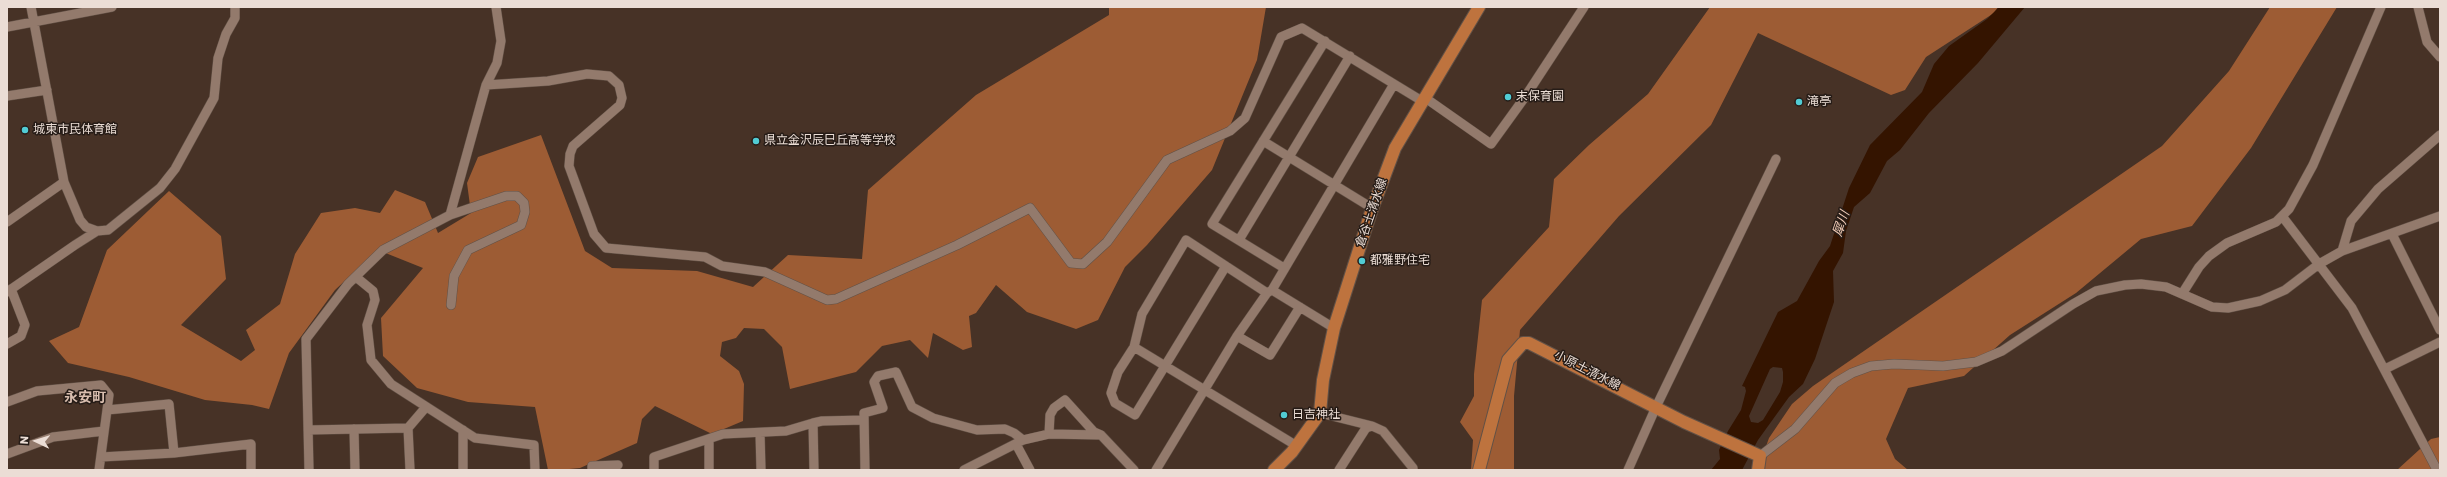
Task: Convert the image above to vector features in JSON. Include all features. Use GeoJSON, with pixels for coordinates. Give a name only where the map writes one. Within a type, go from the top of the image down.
{"type":"FeatureCollection","features":[{"type":"Feature","properties":{"kind":"main road","name":"倉谷土清水線"},"geometry":{"type":"LineString","coordinates":[[1274,470],[1297,446],[1320,413],[1323,380],[1334,328],[1372,208],[1396,148],[1423,99],[1479,7]]}},
{"type":"Feature","properties":{"kind":"main road","name":"小原土清水線"},"geometry":{"type":"LineString","coordinates":[[1479,470],[1508,360],[1523,343],[1535,344],[1684,422],[1708,431],[1758,455]]}},
{"type":"Feature","properties":{"kind":"main road"},"geometry":{"type":"LineString","coordinates":[[1758,455],[1758,470]]}},
{"type":"Feature","properties":{"kind":"street"},"geometry":{"type":"LineString","coordinates":[[30,7],[64,182],[80,220],[86,227],[97,232]]}},
{"type":"Feature","properties":{"kind":"street"},"geometry":{"type":"LineString","coordinates":[[7,27],[112,7]]}},
{"type":"Feature","properties":{"kind":"street"},"geometry":{"type":"LineString","coordinates":[[7,344],[22,336],[25,325],[9,290],[97,232],[108,230],[160,188],[175,169],[214,98],[218,58],[226,34],[235,18],[235,7]]}},
{"type":"Feature","properties":{"kind":"street"},"geometry":{"type":"LineString","coordinates":[[450,215],[486,85],[497,63],[501,41],[496,7]]}},
{"type":"Feature","properties":{"kind":"street"},"geometry":{"type":"LineString","coordinates":[[486,85],[548,81],[587,74],[609,76],[619,85],[622,98],[620,105],[573,146],[570,154],[569,166],[594,234],[606,248],[705,257],[722,266],[766,272],[827,300],[836,299],[957,245],[1030,208],[1071,263],[1083,264],[1107,242],[1166,160],[1230,131],[1245,118],[1281,37],[1302,28],[1394,84],[1423,99],[1491,144],[1525,97],[1584,7]]}},
{"type":"Feature","properties":{"kind":"street"},"geometry":{"type":"LineString","coordinates":[[2182,294],[2199,267],[2209,256],[2227,242],[2276,222],[2289,209],[2313,166],[2381,7]]}},
{"type":"Feature","properties":{"kind":"street"},"geometry":{"type":"LineString","coordinates":[[2418,7],[2427,42],[2440,57]]}},
{"type":"Feature","properties":{"kind":"street"},"geometry":{"type":"LineString","coordinates":[[1284,268],[1212,224],[1325,41]]}},
{"type":"Feature","properties":{"kind":"street"},"geometry":{"type":"LineString","coordinates":[[1239,240],[1350,56]]}},
{"type":"Feature","properties":{"kind":"street"},"geometry":{"type":"LineString","coordinates":[[1156,470],[1236,336],[1269,292],[1284,268],[1394,84]]}},
{"type":"Feature","properties":{"kind":"street"},"geometry":{"type":"LineString","coordinates":[[7,96],[46,90]]}},
{"type":"Feature","properties":{"kind":"street"},"geometry":{"type":"LineString","coordinates":[[2342,251],[2351,220],[2378,190],[2440,135]]}},
{"type":"Feature","properties":{"kind":"street"},"geometry":{"type":"LineString","coordinates":[[1263,140],[1372,208]]}},
{"type":"Feature","properties":{"kind":"street"},"geometry":{"type":"LineString","coordinates":[[1628,470],[1656,407],[1776,159]]}},
{"type":"Feature","properties":{"kind":"street"},"geometry":{"type":"LineString","coordinates":[[7,222],[64,182]]}},
{"type":"Feature","properties":{"kind":"street"},"geometry":{"type":"LineString","coordinates":[[309,470],[306,339],[348,284],[383,250],[450,215],[506,196],[516,196],[524,203],[525,212],[521,225],[468,250],[454,276],[451,305]]}},
{"type":"Feature","properties":{"kind":"street"},"geometry":{"type":"LineString","coordinates":[[2282,216],[2352,308],[2437,470]]}},
{"type":"Feature","properties":{"kind":"street"},"geometry":{"type":"LineString","coordinates":[[1758,455],[1795,429],[1835,383],[1852,373],[1871,366],[1894,364],[1943,366],[1976,362],[2002,351],[2073,304],[2096,292],[2141,284],[2166,288],[2212,307],[2228,308],[2260,300],[2284,290],[2319,264],[2342,251],[2440,216]]}},
{"type":"Feature","properties":{"kind":"street"},"geometry":{"type":"LineString","coordinates":[[2392,234],[2440,330]]}},
{"type":"Feature","properties":{"kind":"street"},"geometry":{"type":"LineString","coordinates":[[1226,266],[1135,415],[1115,403],[1111,393],[1116,379],[1134,347],[1142,314],[1186,240],[1269,292],[1300,307],[1334,328]]}},
{"type":"Feature","properties":{"kind":"street"},"geometry":{"type":"LineString","coordinates":[[356,277],[373,291],[375,300],[368,325],[371,360],[391,384],[475,438],[534,445],[535,470]]}},
{"type":"Feature","properties":{"kind":"street"},"geometry":{"type":"LineString","coordinates":[[1236,336],[1270,355],[1300,307]]}},
{"type":"Feature","properties":{"kind":"street"},"geometry":{"type":"LineString","coordinates":[[2385,369],[2440,342]]}},
{"type":"Feature","properties":{"kind":"street"},"geometry":{"type":"LineString","coordinates":[[1134,347],[1297,446]]}},
{"type":"Feature","properties":{"kind":"street"},"geometry":{"type":"LineString","coordinates":[[865,470],[864,413],[883,408],[874,382],[878,376],[896,372],[912,407],[933,418],[977,430],[1005,429],[1014,433],[1030,470]]}},
{"type":"Feature","properties":{"kind":"street"},"geometry":{"type":"LineString","coordinates":[[7,402],[37,391],[101,385],[109,395],[99,470]]}},
{"type":"Feature","properties":{"kind":"street"},"geometry":{"type":"LineString","coordinates":[[1049,434],[1050,415],[1054,408],[1065,400],[1094,432],[1101,435],[1134,470]]}},
{"type":"Feature","properties":{"kind":"street"},"geometry":{"type":"LineString","coordinates":[[107,410],[169,404],[174,452]]}},
{"type":"Feature","properties":{"kind":"street"},"geometry":{"type":"LineString","coordinates":[[410,470],[408,428],[426,407]]}},
{"type":"Feature","properties":{"kind":"street"},"geometry":{"type":"LineString","coordinates":[[1320,413],[1372,426],[1383,431],[1413,468],[1413,470]]}},
{"type":"Feature","properties":{"kind":"street"},"geometry":{"type":"LineString","coordinates":[[654,470],[654,457],[709,440],[723,434],[786,431],[822,421],[864,420]]}},
{"type":"Feature","properties":{"kind":"street"},"geometry":{"type":"LineString","coordinates":[[812,423],[814,470]]}},
{"type":"Feature","properties":{"kind":"street"},"geometry":{"type":"LineString","coordinates":[[1339,470],[1366,428],[1372,426]]}},
{"type":"Feature","properties":{"kind":"street"},"geometry":{"type":"LineString","coordinates":[[308,430],[408,428]]}},
{"type":"Feature","properties":{"kind":"street"},"geometry":{"type":"LineString","coordinates":[[354,429],[355,470]]}},
{"type":"Feature","properties":{"kind":"street"},"geometry":{"type":"LineString","coordinates":[[463,470],[464,430]]}},
{"type":"Feature","properties":{"kind":"street"},"geometry":{"type":"LineString","coordinates":[[7,454],[53,437],[104,431]]}},
{"type":"Feature","properties":{"kind":"street"},"geometry":{"type":"LineString","coordinates":[[760,433],[761,470]]}},
{"type":"Feature","properties":{"kind":"street"},"geometry":{"type":"LineString","coordinates":[[964,470],[1019,442],[1049,434],[1101,435]]}},
{"type":"Feature","properties":{"kind":"street"},"geometry":{"type":"LineString","coordinates":[[709,440],[709,470]]}},
{"type":"Feature","properties":{"kind":"street"},"geometry":{"type":"LineString","coordinates":[[101,457],[174,452],[251,444],[251,470]]}},
{"type":"Feature","properties":{"kind":"street"},"geometry":{"type":"LineString","coordinates":[[592,470],[592,466],[618,465]]}},
{"type":"Feature","properties":{"kind":"shaded area"},"geometry":{"type":"Polygon","coordinates":[[[1109,7],[1266,7],[1257,60],[1212,170],[1147,245],[1125,267],[1098,320],[1076,329],[1027,312],[996,285],[976,313],[969,316],[972,347],[963,350],[933,333],[928,358],[910,340],[882,346],[856,372],[790,389],[782,347],[764,329],[744,328],[736,338],[722,342],[720,356],[739,371],[744,384],[743,421],[712,434],[655,406],[642,419],[637,443],[580,468],[559,470],[548,470],[535,407],[468,402],[417,388],[383,356],[381,318],[423,268],[378,250],[335,290],[289,353],[269,409],[252,405],[205,400],[129,377],[68,363],[49,341],[79,327],[107,250],[169,191],[221,236],[226,279],[181,325],[241,361],[255,350],[246,330],[280,304],[295,254],[321,213],[355,208],[380,213],[395,190],[425,202],[438,233],[471,213],[467,183],[478,157],[541,135],[585,251],[612,268],[697,271],[753,287],[788,255],[862,259],[868,190],[976,95],[1109,15],[1109,7]]]}},
{"type":"Feature","properties":{"kind":"shaded area"},"geometry":{"type":"Polygon","coordinates":[[[1710,7],[1998,7],[1994,13],[1926,57],[1905,90],[1891,95],[1758,33],[1711,125],[1619,216],[1520,330],[1514,396],[1514,470],[1471,470],[1473,440],[1460,422],[1474,396],[1474,374],[1482,300],[1549,227],[1554,179],[1589,145],[1648,94],[1710,7]]]}},
{"type":"Feature","properties":{"kind":"shaded area"},"geometry":{"type":"Polygon","coordinates":[[[2270,7],[2337,7],[2251,148],[2192,226],[2141,239],[2076,293],[2010,335],[1964,376],[1908,388],[1886,439],[1895,459],[1908,470],[1762,470],[1760,463],[1769,438],[1792,404],[1813,386],[2162,146],[2229,71],[2270,7]]]}},
{"type":"Feature","properties":{"kind":"shaded area"},"geometry":{"type":"Polygon","coordinates":[[[2440,437],[2440,470],[2397,470],[2431,439],[2440,437]]]}},
{"type":"Feature","properties":{"kind":"water","name":"犀川"},"geometry":{"type":"Polygon","coordinates":[[[1999,7],[2025,7],[1978,63],[1929,113],[1900,150],[1887,161],[1870,193],[1854,207],[1846,231],[1843,253],[1833,271],[1834,302],[1815,359],[1803,384],[1789,397],[1758,440],[1742,470],[1711,470],[1720,459],[1719,450],[1728,431],[1741,410],[1746,391],[1745,387],[1742,386],[1778,312],[1797,301],[1819,261],[1830,246],[1849,188],[1870,145],[1922,92],[1934,64],[1949,46],[1987,19],[1999,7]],[[1773,367],[1770,369],[1749,416],[1751,422],[1758,423],[1763,420],[1780,392],[1783,382],[1782,368],[1773,367]]]}},
{"type":"Feature","properties":{"kind":"place","name":"末保育園"},"geometry":{"type":"Point","coordinates":[1508,97]}},
{"type":"Feature","properties":{"kind":"place","name":"滝亭"},"geometry":{"type":"Point","coordinates":[1799,102]}},
{"type":"Feature","properties":{"kind":"place","name":"城東市民体育館"},"geometry":{"type":"Point","coordinates":[25,130]}},
{"type":"Feature","properties":{"kind":"place","name":"県立金沢辰巳丘高等学校"},"geometry":{"type":"Point","coordinates":[756,141]}},
{"type":"Feature","properties":{"kind":"place","name":"都雅野住宅"},"geometry":{"type":"Point","coordinates":[1362,261]}},
{"type":"Feature","properties":{"kind":"place","name":"日吉神社"},"geometry":{"type":"Point","coordinates":[1284,415]}},
{"type":"Feature","properties":{"kind":"district","name":"永安町"},"geometry":{"type":"Point","coordinates":[85,398]}}]}
